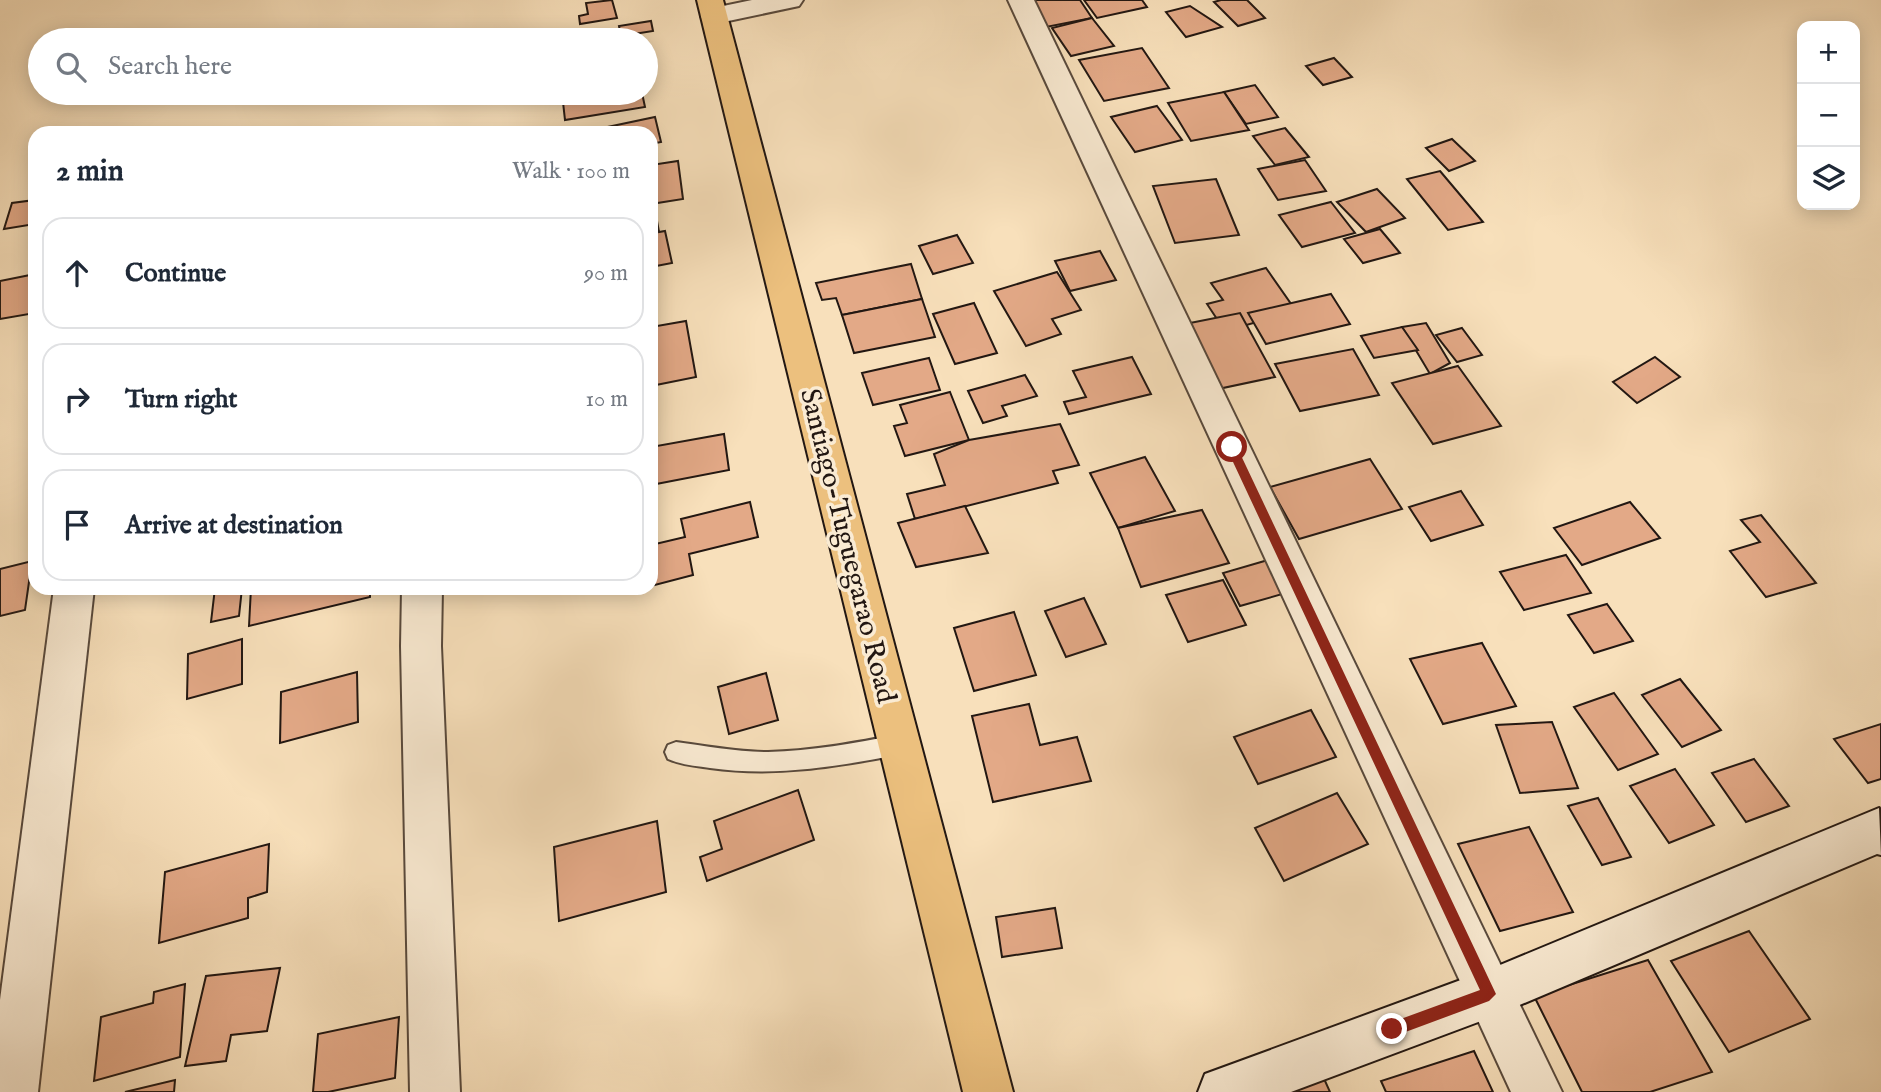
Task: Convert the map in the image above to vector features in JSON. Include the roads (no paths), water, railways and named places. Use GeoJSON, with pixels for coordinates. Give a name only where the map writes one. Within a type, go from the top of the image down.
{"type":"FeatureCollection","features":[{"type":"Feature","properties":{"kind":"highway","name":"Santiago-Tuguegarao Road"},"geometry":{"type":"LineString","coordinates":[[712,8],[897,745],[988,1092]]}},
{"type":"Feature","properties":{"kind":"street"},"geometry":{"type":"LineString","coordinates":[[712,8],[790,0]]}},
{"type":"Feature","properties":{"kind":"street"},"geometry":{"type":"LineString","coordinates":[[1021,0],[1537,1092]]}},
{"type":"Feature","properties":{"kind":"street"},"geometry":{"type":"LineString","coordinates":[[13,1092],[73,595]]}},
{"type":"Feature","properties":{"kind":"street"},"geometry":{"type":"LineString","coordinates":[[422,595],[421,660],[435,1092]]}},
{"type":"Feature","properties":{"kind":"street"},"geometry":{"type":"LineString","coordinates":[[1223,1092],[1489,994],[1879,830],[1881,833]]}},
{"type":"Feature","properties":{"kind":"lane"},"geometry":{"type":"LineString","coordinates":[[676,752],[737,761],[778,762],[841,756],[897,745]]}}]}
